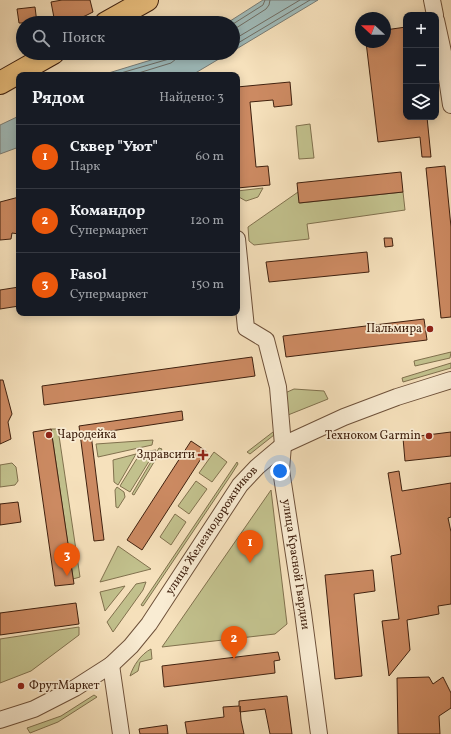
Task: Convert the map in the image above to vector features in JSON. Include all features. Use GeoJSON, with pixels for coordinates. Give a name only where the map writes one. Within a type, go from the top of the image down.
{"type":"FeatureCollection","features":[{"type":"Feature","properties":{"kind":"highway"},"geometry":{"type":"LineString","coordinates":[[118,16],[147,0]]}},
{"type":"Feature","properties":{"kind":"highway"},"geometry":{"type":"LineString","coordinates":[[19,72],[41,60]]}},
{"type":"Feature","properties":{"kind":"highway"},"geometry":{"type":"LineString","coordinates":[[0,83],[16,74]]}},
{"type":"Feature","properties":{"kind":"street"},"geometry":{"type":"LineString","coordinates":[[432,0],[434,12]]}},
{"type":"Feature","properties":{"kind":"street"},"geometry":{"type":"LineString","coordinates":[[439,34],[451,105]]}},
{"type":"Feature","properties":{"kind":"street","name":"улица Красной Гвардии"},"geometry":{"type":"LineString","coordinates":[[240,269],[246,328],[266,340],[278,386],[283,445],[281,470],[303,613],[318,734]]}},
{"type":"Feature","properties":{"kind":"street","name":"улица Железнодорожников"},"geometry":{"type":"LineString","coordinates":[[0,720],[17,715],[61,696],[111,665],[131,646],[149,624],[240,484],[256,467],[283,445],[344,417],[397,397],[451,380]]}},
{"type":"Feature","properties":{"kind":"street"},"geometry":{"type":"LineString","coordinates":[[111,665],[121,734]]}},
{"type":"Feature","properties":{"kind":"shaded area"},"geometry":{"type":"Polygon","coordinates":[[[310,124],[314,158],[299,159],[296,126],[310,124]]]}},
{"type":"Feature","properties":{"kind":"shaded area"},"geometry":{"type":"Polygon","coordinates":[[[263,188],[258,197],[246,201],[240,198],[240,191],[263,188]]]}},
{"type":"Feature","properties":{"kind":"shaded area"},"geometry":{"type":"Polygon","coordinates":[[[298,192],[300,203],[403,192],[405,210],[307,224],[309,239],[254,245],[249,241],[248,227],[298,192]]]}},
{"type":"Feature","properties":{"kind":"shaded area"},"geometry":{"type":"Polygon","coordinates":[[[451,352],[450,358],[415,366],[414,361],[451,352]]]}},
{"type":"Feature","properties":{"kind":"shaded area"},"geometry":{"type":"Polygon","coordinates":[[[451,363],[451,368],[403,382],[402,378],[451,363]]]}},
{"type":"Feature","properties":{"kind":"shaded area"},"geometry":{"type":"Polygon","coordinates":[[[294,389],[324,391],[328,399],[288,415],[285,393],[294,389]]]}},
{"type":"Feature","properties":{"kind":"shaded area"},"geometry":{"type":"Polygon","coordinates":[[[51,429],[58,429],[80,577],[73,579],[51,429]]]}},
{"type":"Feature","properties":{"kind":"shaded area"},"geometry":{"type":"Polygon","coordinates":[[[273,432],[274,435],[250,454],[247,452],[273,432]]]}},
{"type":"Feature","properties":{"kind":"shaded area"},"geometry":{"type":"Polygon","coordinates":[[[153,440],[152,445],[98,457],[96,444],[153,440]]]}},
{"type":"Feature","properties":{"kind":"shaded area"},"geometry":{"type":"Polygon","coordinates":[[[159,448],[162,449],[134,495],[132,494],[159,448]]]}},
{"type":"Feature","properties":{"kind":"shaded area"},"geometry":{"type":"Polygon","coordinates":[[[156,450],[130,492],[120,486],[141,452],[156,450]]]}},
{"type":"Feature","properties":{"kind":"shaded area"},"geometry":{"type":"Polygon","coordinates":[[[214,452],[227,462],[212,482],[199,473],[214,452]]]}},
{"type":"Feature","properties":{"kind":"shaded area"},"geometry":{"type":"Polygon","coordinates":[[[136,454],[118,485],[114,482],[113,460],[136,454]]]}},
{"type":"Feature","properties":{"kind":"shaded area"},"geometry":{"type":"Polygon","coordinates":[[[237,462],[238,464],[231,475],[143,606],[141,605],[237,462]]]}},
{"type":"Feature","properties":{"kind":"shaded area"},"geometry":{"type":"Polygon","coordinates":[[[12,463],[16,467],[18,481],[15,485],[0,487],[0,465],[12,463]]]}},
{"type":"Feature","properties":{"kind":"shaded area"},"geometry":{"type":"Polygon","coordinates":[[[196,481],[207,489],[189,514],[178,506],[196,481]]]}},
{"type":"Feature","properties":{"kind":"shaded area"},"geometry":{"type":"Polygon","coordinates":[[[117,487],[124,492],[125,497],[118,508],[116,507],[115,490],[117,487]]]}},
{"type":"Feature","properties":{"kind":"shaded area"},"geometry":{"type":"Polygon","coordinates":[[[271,490],[287,624],[275,634],[162,647],[271,490]]]}},
{"type":"Feature","properties":{"kind":"shaded area"},"geometry":{"type":"Polygon","coordinates":[[[175,514],[186,522],[171,545],[160,537],[175,514]]]}},
{"type":"Feature","properties":{"kind":"shaded area"},"geometry":{"type":"Polygon","coordinates":[[[118,546],[151,569],[100,582],[118,546]]]}},
{"type":"Feature","properties":{"kind":"shaded area"},"geometry":{"type":"Polygon","coordinates":[[[146,582],[143,590],[113,632],[107,622],[136,584],[146,582]]]}},
{"type":"Feature","properties":{"kind":"shaded area"},"geometry":{"type":"Polygon","coordinates":[[[125,586],[105,611],[100,592],[125,586]]]}},
{"type":"Feature","properties":{"kind":"shaded area"},"geometry":{"type":"Polygon","coordinates":[[[79,627],[79,635],[31,671],[0,683],[0,639],[79,627]]]}},
{"type":"Feature","properties":{"kind":"shaded area"},"geometry":{"type":"Polygon","coordinates":[[[151,649],[152,659],[140,662],[138,671],[130,676],[138,661],[151,649]]]}},
{"type":"Feature","properties":{"kind":"shaded area"},"geometry":{"type":"Polygon","coordinates":[[[94,695],[97,697],[58,722],[30,733],[27,728],[61,716],[94,695]]]}},
{"type":"Feature","properties":{"kind":"water"},"geometry":{"type":"Polygon","coordinates":[[[263,0],[318,0],[240,47],[240,16],[238,16],[263,0]]]}},
{"type":"Feature","properties":{"kind":"water"},"geometry":{"type":"Polygon","coordinates":[[[151,60],[217,60],[197,72],[112,72],[151,60]]]}},
{"type":"Feature","properties":{"kind":"water"},"geometry":{"type":"Polygon","coordinates":[[[16,117],[16,148],[0,154],[0,125],[16,117]]]}},
{"type":"Feature","properties":{"kind":"building"},"geometry":{"type":"Polygon","coordinates":[[[62,0],[90,0],[93,12],[85,16],[54,16],[51,2],[62,0]]]}},
{"type":"Feature","properties":{"kind":"building"},"geometry":{"type":"Polygon","coordinates":[[[35,7],[36,16],[18,16],[17,9],[35,7]]]}},
{"type":"Feature","properties":{"kind":"building"},"geometry":{"type":"Polygon","coordinates":[[[403,27],[403,120],[427,120],[431,157],[422,157],[420,137],[378,142],[367,48],[391,48],[391,29],[403,27]]]}},
{"type":"Feature","properties":{"kind":"building"},"geometry":{"type":"Polygon","coordinates":[[[290,82],[292,105],[274,107],[273,100],[250,102],[256,167],[268,166],[270,185],[240,188],[240,87],[290,82]]]}},
{"type":"Feature","properties":{"kind":"building"},"geometry":{"type":"Polygon","coordinates":[[[445,166],[451,227],[451,317],[441,318],[426,168],[445,166]]]}},
{"type":"Feature","properties":{"kind":"building"},"geometry":{"type":"Polygon","coordinates":[[[401,172],[403,192],[299,203],[297,183],[401,172]]]}},
{"type":"Feature","properties":{"kind":"building"},"geometry":{"type":"Polygon","coordinates":[[[16,198],[16,234],[12,233],[11,239],[0,240],[0,202],[16,198]]]}},
{"type":"Feature","properties":{"kind":"building"},"geometry":{"type":"Polygon","coordinates":[[[384,238],[392,238],[393,246],[385,247],[384,238]]]}},
{"type":"Feature","properties":{"kind":"building"},"geometry":{"type":"Polygon","coordinates":[[[367,252],[369,272],[269,282],[266,262],[367,252]]]}},
{"type":"Feature","properties":{"kind":"building"},"geometry":{"type":"Polygon","coordinates":[[[16,287],[16,306],[0,309],[0,290],[16,287]]]}},
{"type":"Feature","properties":{"kind":"building"},"geometry":{"type":"Polygon","coordinates":[[[424,319],[427,340],[286,357],[283,336],[424,319]]]}},
{"type":"Feature","properties":{"kind":"building"},"geometry":{"type":"Polygon","coordinates":[[[252,357],[255,376],[44,405],[42,386],[252,357]]]}},
{"type":"Feature","properties":{"kind":"building"},"geometry":{"type":"Polygon","coordinates":[[[0,380],[3,380],[12,414],[8,422],[11,439],[0,444],[0,380]]]}},
{"type":"Feature","properties":{"kind":"building"},"geometry":{"type":"Polygon","coordinates":[[[182,411],[183,420],[91,434],[104,540],[94,541],[79,426],[182,411]]]}},
{"type":"Feature","properties":{"kind":"building"},"geometry":{"type":"Polygon","coordinates":[[[51,429],[74,584],[55,586],[33,432],[51,429]]]}},
{"type":"Feature","properties":{"kind":"building"},"geometry":{"type":"Polygon","coordinates":[[[451,432],[451,456],[405,461],[403,438],[451,432]]]}},
{"type":"Feature","properties":{"kind":"building"},"geometry":{"type":"Polygon","coordinates":[[[191,441],[206,451],[142,550],[127,540],[191,441]]]}},
{"type":"Feature","properties":{"kind":"building"},"geometry":{"type":"Polygon","coordinates":[[[399,471],[402,491],[451,483],[451,517],[448,518],[451,532],[451,604],[438,606],[439,614],[407,620],[410,650],[389,676],[382,621],[399,619],[391,556],[401,554],[388,473],[399,471]]]}},
{"type":"Feature","properties":{"kind":"building"},"geometry":{"type":"Polygon","coordinates":[[[18,502],[21,522],[0,525],[0,504],[18,502]]]}},
{"type":"Feature","properties":{"kind":"building"},"geometry":{"type":"Polygon","coordinates":[[[373,570],[375,591],[354,594],[362,676],[335,679],[325,575],[373,570]]]}},
{"type":"Feature","properties":{"kind":"building"},"geometry":{"type":"Polygon","coordinates":[[[76,603],[79,624],[0,635],[0,613],[76,603]]]}},
{"type":"Feature","properties":{"kind":"building"},"geometry":{"type":"Polygon","coordinates":[[[278,652],[280,660],[274,661],[275,673],[164,687],[162,666],[278,652]]]}},
{"type":"Feature","properties":{"kind":"building"},"geometry":{"type":"Polygon","coordinates":[[[429,677],[433,684],[443,677],[451,693],[451,708],[439,716],[440,734],[398,734],[397,678],[429,677]]]}},
{"type":"Feature","properties":{"kind":"building"},"geometry":{"type":"Polygon","coordinates":[[[287,696],[292,734],[270,734],[265,709],[240,712],[244,734],[187,734],[185,722],[224,717],[223,707],[239,706],[239,701],[287,696]]]}},
{"type":"Feature","properties":{"kind":"building"},"geometry":{"type":"Polygon","coordinates":[[[167,725],[168,734],[140,734],[139,729],[167,725]]]}},
{"type":"Feature","properties":{"kind":"place","name":"Пальмира"},"geometry":{"type":"Point","coordinates":[430,329]}},
{"type":"Feature","properties":{"kind":"place","name":"Чародейка"},"geometry":{"type":"Point","coordinates":[49,435]}},
{"type":"Feature","properties":{"kind":"place","name":"Техноком Garmin"},"geometry":{"type":"Point","coordinates":[429,436]}},
{"type":"Feature","properties":{"kind":"place","name":"Здравсити"},"geometry":{"type":"Point","coordinates":[203,455]}},
{"type":"Feature","properties":{"kind":"place","name":"Сквер \"Уют\""},"geometry":{"type":"Point","coordinates":[250,563]}},
{"type":"Feature","properties":{"kind":"place","name":"Fasol"},"geometry":{"type":"Point","coordinates":[67,576]}},
{"type":"Feature","properties":{"kind":"place","name":"Командор"},"geometry":{"type":"Point","coordinates":[234,659]}},
{"type":"Feature","properties":{"kind":"place","name":"ФрутМаркет"},"geometry":{"type":"Point","coordinates":[21,686]}}]}
